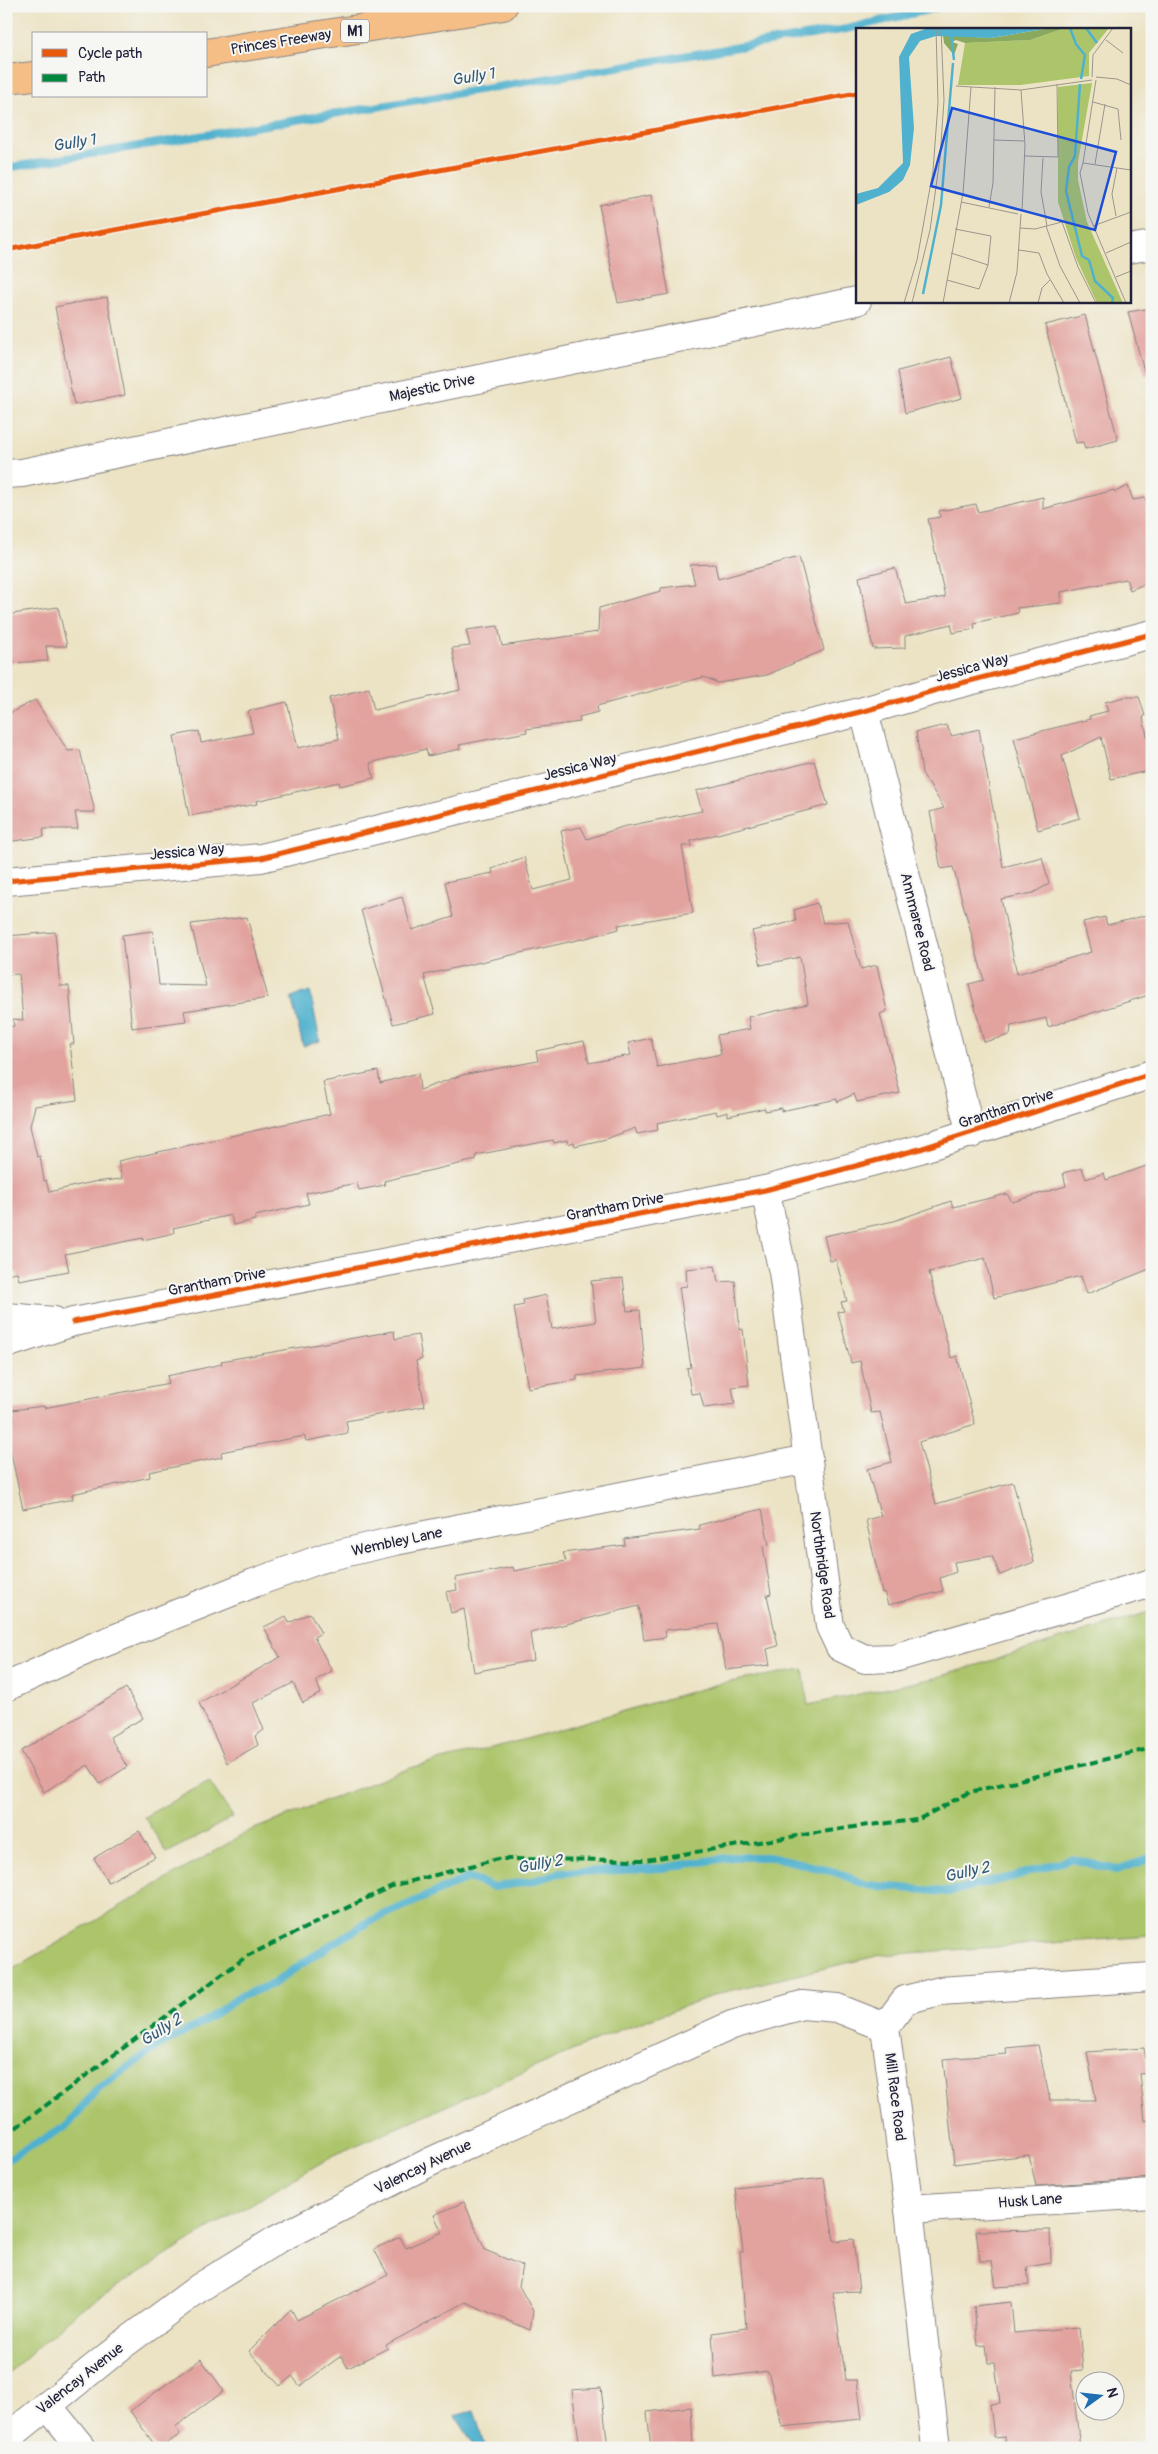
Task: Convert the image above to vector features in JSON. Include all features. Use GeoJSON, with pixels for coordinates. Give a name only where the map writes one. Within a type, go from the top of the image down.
{"type":"FeatureCollection","features":[{"type":"Feature","properties":{"kind":"highway","name":"Princes Freeway"},"geometry":{"type":"LineString","coordinates":[[208,54],[503,6]]}},
{"type":"Feature","properties":{"kind":"highway"},"geometry":{"type":"LineString","coordinates":[[6,79],[32,76]]}},
{"type":"Feature","properties":{"kind":"street"},"geometry":{"type":"LineString","coordinates":[[1130,249],[1152,245]]}},
{"type":"Feature","properties":{"kind":"street","name":"Majestic Drive"},"geometry":{"type":"LineString","coordinates":[[6,474],[22,473],[856,301]]}},
{"type":"Feature","properties":{"kind":"street","name":"Jessica Way"},"geometry":{"type":"LineString","coordinates":[[6,881],[261,858],[864,711],[950,686],[1152,634]]}},
{"type":"Feature","properties":{"kind":"street","name":"Annmaree Road"},"geometry":{"type":"LineString","coordinates":[[864,711],[971,1134]]}},
{"type":"Feature","properties":{"kind":"street","name":"Grantham Drive"},"geometry":{"type":"LineString","coordinates":[[6,1344],[73,1322],[766,1190],[971,1134],[1152,1074]]}},
{"type":"Feature","properties":{"kind":"street","name":"Northbridge Road"},"geometry":{"type":"LineString","coordinates":[[766,1190],[783,1272],[830,1626],[840,1647],[865,1659],[894,1658],[1152,1583]]}},
{"type":"Feature","properties":{"kind":"street","name":"Grantham Drive"},"geometry":{"type":"LineString","coordinates":[[6,1317],[73,1322]]}},
{"type":"Feature","properties":{"kind":"street","name":"Wembley Lane"},"geometry":{"type":"LineString","coordinates":[[6,1688],[91,1648],[254,1583],[326,1557],[395,1541],[808,1458]]}},
{"type":"Feature","properties":{"kind":"street"},"geometry":{"type":"LineString","coordinates":[[885,2027],[905,2000],[940,1991],[1152,1977]]}},
{"type":"Feature","properties":{"kind":"street","name":"Valencay Avenue"},"geometry":{"type":"LineString","coordinates":[[6,2439],[47,2405],[199,2288],[276,2240],[432,2161],[732,2025],[802,2005],[837,2008],[885,2027]]}},
{"type":"Feature","properties":{"kind":"street","name":"Mill Race Road"},"geometry":{"type":"LineString","coordinates":[[885,2027],[909,2209],[936,2448]]}},
{"type":"Feature","properties":{"kind":"street","name":"Husk Lane"},"geometry":{"type":"LineString","coordinates":[[909,2209],[1152,2194]]}},
{"type":"Feature","properties":{"kind":"street"},"geometry":{"type":"LineString","coordinates":[[47,2405],[82,2448]]}},
{"type":"Feature","properties":{"kind":"green space"},"geometry":{"type":"Polygon","coordinates":[[[1152,1611],[1152,1936],[881,1955],[720,1993],[620,2030],[334,2155],[199,2235],[78,2311],[6,2375],[6,1973],[249,1831],[410,1768],[511,1743],[718,1684],[803,1669],[808,1705],[935,1678],[1152,1611]]]}},
{"type":"Feature","properties":{"kind":"green space"},"geometry":{"type":"Polygon","coordinates":[[[209,1781],[233,1817],[167,1853],[144,1817],[209,1781]]]}},
{"type":"Feature","properties":{"kind":"water"},"geometry":{"type":"Polygon","coordinates":[[[310,991],[320,1041],[303,1046],[291,997],[310,991]]]}},
{"type":"Feature","properties":{"kind":"water"},"geometry":{"type":"Polygon","coordinates":[[[474,2410],[485,2448],[476,2448],[455,2415],[474,2410]]]}},
{"type":"Feature","properties":{"kind":"building"},"geometry":{"type":"Polygon","coordinates":[[[651,195],[669,294],[618,303],[599,205],[651,195]]]}},
{"type":"Feature","properties":{"kind":"building"},"geometry":{"type":"Polygon","coordinates":[[[107,297],[125,395],[74,405],[55,307],[107,297]]]}},
{"type":"Feature","properties":{"kind":"building"},"geometry":{"type":"Polygon","coordinates":[[[1152,308],[1152,374],[1145,375],[1128,312],[1152,308]]]}},
{"type":"Feature","properties":{"kind":"building"},"geometry":{"type":"Polygon","coordinates":[[[1085,315],[1118,440],[1085,449],[1083,442],[1076,443],[1045,325],[1085,315]]]}},
{"type":"Feature","properties":{"kind":"building"},"geometry":{"type":"Polygon","coordinates":[[[951,357],[962,398],[905,413],[898,371],[951,357]]]}},
{"type":"Feature","properties":{"kind":"building"},"geometry":{"type":"Polygon","coordinates":[[[1128,486],[1133,500],[1145,498],[1152,516],[1152,581],[1130,590],[1126,579],[1061,592],[1061,603],[1017,608],[1018,613],[974,623],[975,629],[953,633],[951,624],[905,636],[905,648],[873,649],[859,577],[895,568],[906,604],[945,597],[928,519],[940,517],[939,511],[976,504],[978,512],[1043,497],[1043,509],[1114,490],[1115,492],[1128,486]]]}},
{"type":"Feature","properties":{"kind":"building"},"geometry":{"type":"Polygon","coordinates":[[[799,557],[824,650],[767,675],[718,683],[704,677],[597,706],[598,712],[579,717],[580,722],[526,729],[527,732],[459,745],[460,749],[428,756],[426,749],[370,763],[374,778],[340,786],[339,782],[256,801],[257,804],[189,816],[174,736],[199,731],[201,743],[253,733],[248,711],[287,702],[298,748],[339,739],[329,698],[369,688],[374,710],[460,690],[452,648],[470,646],[466,630],[498,626],[502,646],[598,632],[599,608],[661,591],[661,588],[695,584],[690,565],[715,564],[718,579],[799,557]]]}},
{"type":"Feature","properties":{"kind":"building"},"geometry":{"type":"Polygon","coordinates":[[[58,607],[67,646],[46,646],[48,661],[6,663],[6,615],[58,607]]]}},
{"type":"Feature","properties":{"kind":"building"},"geometry":{"type":"Polygon","coordinates":[[[1124,697],[1139,697],[1145,716],[1143,717],[1152,760],[1152,770],[1111,779],[1101,737],[1062,756],[1080,818],[1038,830],[1014,738],[1090,719],[1089,716],[1108,711],[1105,702],[1124,697]]]}},
{"type":"Feature","properties":{"kind":"building"},"geometry":{"type":"Polygon","coordinates":[[[35,700],[68,751],[80,750],[95,812],[75,812],[78,829],[43,829],[44,837],[6,842],[6,715],[35,700]]]}},
{"type":"Feature","properties":{"kind":"building"},"geometry":{"type":"Polygon","coordinates":[[[946,725],[952,736],[979,729],[1003,867],[1042,857],[1049,884],[1033,893],[1001,899],[1017,974],[1091,952],[1083,922],[1105,917],[1107,925],[1152,914],[1152,994],[1048,1027],[1046,1018],[1011,1026],[1010,1035],[984,1042],[969,984],[984,980],[953,867],[941,869],[930,812],[944,808],[922,773],[916,732],[946,725]]]}},
{"type":"Feature","properties":{"kind":"building"},"geometry":{"type":"Polygon","coordinates":[[[814,761],[828,805],[691,841],[692,846],[682,846],[693,913],[618,925],[619,929],[586,938],[424,975],[435,1014],[393,1024],[361,910],[402,897],[412,930],[453,917],[445,882],[493,873],[492,869],[524,857],[533,890],[572,880],[561,831],[581,827],[587,839],[622,827],[702,811],[696,791],[814,761]]]}},
{"type":"Feature","properties":{"kind":"building"},"geometry":{"type":"Polygon","coordinates":[[[817,903],[823,923],[848,921],[861,969],[877,965],[887,1011],[880,1014],[900,1093],[857,1102],[854,1094],[837,1102],[837,1099],[781,1111],[781,1108],[765,1111],[765,1108],[728,1116],[728,1112],[717,1115],[716,1111],[657,1123],[658,1130],[637,1134],[635,1128],[606,1139],[575,1146],[574,1142],[568,1144],[567,1140],[554,1143],[553,1140],[476,1155],[476,1160],[384,1181],[385,1185],[359,1190],[357,1183],[306,1193],[309,1204],[255,1216],[255,1220],[233,1225],[231,1215],[173,1228],[174,1233],[65,1254],[69,1271],[19,1280],[17,1272],[6,1274],[6,1027],[14,1026],[13,1019],[23,1020],[19,974],[6,975],[6,936],[55,932],[60,986],[69,986],[74,1044],[70,1044],[77,1100],[35,1106],[30,1126],[37,1157],[40,1156],[44,1181],[46,1180],[49,1192],[93,1182],[122,1179],[118,1161],[330,1114],[323,1082],[378,1071],[380,1083],[418,1073],[420,1090],[462,1075],[538,1061],[536,1051],[584,1041],[589,1063],[631,1055],[628,1043],[651,1038],[657,1067],[721,1054],[717,1035],[750,1029],[748,1017],[808,1004],[800,957],[761,965],[752,931],[796,921],[794,910],[817,903]]]}},
{"type":"Feature","properties":{"kind":"building"},"geometry":{"type":"Polygon","coordinates":[[[247,917],[268,998],[184,1011],[186,1021],[132,1028],[122,935],[153,931],[159,985],[206,986],[191,924],[247,917]]]}},
{"type":"Feature","properties":{"kind":"building"},"geometry":{"type":"Polygon","coordinates":[[[1152,1164],[1152,1268],[1087,1294],[1081,1276],[994,1298],[985,1258],[929,1272],[951,1358],[957,1356],[975,1424],[919,1442],[936,1504],[1013,1482],[1034,1562],[1000,1575],[992,1556],[954,1562],[956,1572],[940,1578],[943,1591],[888,1605],[884,1592],[882,1593],[866,1520],[881,1516],[867,1469],[892,1462],[880,1412],[871,1413],[860,1361],[851,1363],[838,1312],[844,1311],[841,1302],[847,1301],[836,1260],[830,1261],[824,1236],[894,1221],[951,1201],[953,1207],[1007,1194],[1012,1202],[1066,1186],[1063,1173],[1082,1168],[1086,1179],[1104,1173],[1106,1180],[1152,1164]]]}},
{"type":"Feature","properties":{"kind":"building"},"geometry":{"type":"Polygon","coordinates":[[[715,1266],[718,1282],[735,1281],[740,1330],[743,1329],[749,1385],[732,1387],[735,1404],[704,1408],[700,1393],[691,1394],[687,1368],[691,1367],[679,1287],[687,1286],[686,1269],[715,1266]]]}},
{"type":"Feature","properties":{"kind":"building"},"geometry":{"type":"Polygon","coordinates":[[[623,1278],[627,1311],[640,1310],[645,1368],[577,1376],[577,1380],[528,1388],[514,1307],[524,1305],[523,1300],[546,1295],[552,1329],[596,1322],[591,1281],[623,1278]]]}},
{"type":"Feature","properties":{"kind":"building"},"geometry":{"type":"Polygon","coordinates":[[[394,1331],[395,1339],[418,1335],[422,1359],[416,1361],[425,1406],[346,1421],[348,1433],[306,1441],[304,1436],[221,1452],[222,1457],[149,1472],[150,1477],[72,1494],[73,1499],[23,1509],[6,1430],[6,1421],[14,1420],[12,1410],[44,1406],[44,1408],[169,1383],[167,1376],[222,1364],[221,1361],[394,1331]]]}},
{"type":"Feature","properties":{"kind":"building"},"geometry":{"type":"Polygon","coordinates":[[[762,1509],[769,1545],[763,1546],[771,1594],[767,1595],[778,1646],[767,1649],[770,1665],[726,1670],[718,1624],[665,1630],[666,1637],[644,1640],[639,1606],[530,1633],[534,1660],[474,1672],[464,1609],[451,1613],[446,1592],[457,1590],[455,1578],[513,1567],[514,1571],[566,1561],[563,1553],[625,1545],[624,1539],[700,1529],[699,1525],[762,1509]]]}},
{"type":"Feature","properties":{"kind":"building"},"geometry":{"type":"Polygon","coordinates":[[[310,1613],[321,1633],[314,1637],[332,1671],[316,1680],[321,1693],[303,1703],[293,1683],[253,1703],[264,1730],[255,1736],[258,1745],[227,1763],[199,1703],[280,1657],[264,1627],[286,1616],[289,1623],[310,1613]]]}},
{"type":"Feature","properties":{"kind":"building"},"geometry":{"type":"Polygon","coordinates":[[[126,1688],[143,1718],[110,1737],[127,1767],[100,1784],[88,1765],[44,1792],[21,1751],[126,1688]]]}},
{"type":"Feature","properties":{"kind":"building"},"geometry":{"type":"Polygon","coordinates":[[[139,1831],[155,1857],[108,1882],[94,1858],[139,1831]]]}},
{"type":"Feature","properties":{"kind":"building"},"geometry":{"type":"Polygon","coordinates":[[[1038,2045],[1050,2100],[1096,2100],[1087,2052],[1144,2048],[1148,2073],[1140,2074],[1145,2121],[1152,2119],[1152,2178],[1036,2186],[1029,2155],[954,2164],[943,2059],[1007,2054],[1006,2048],[1038,2045]]]}},
{"type":"Feature","properties":{"kind":"building"},"geometry":{"type":"Polygon","coordinates":[[[824,2178],[834,2241],[853,2239],[859,2291],[833,2292],[846,2380],[857,2380],[862,2419],[782,2427],[768,2371],[715,2378],[712,2333],[746,2328],[740,2252],[743,2252],[735,2188],[824,2178]]]}},
{"type":"Feature","properties":{"kind":"building"},"geometry":{"type":"Polygon","coordinates":[[[464,2202],[485,2250],[523,2266],[519,2286],[533,2311],[530,2330],[465,2302],[386,2345],[388,2348],[348,2368],[341,2356],[300,2386],[292,2376],[280,2386],[249,2351],[291,2309],[297,2320],[388,2275],[374,2249],[400,2237],[406,2248],[442,2232],[434,2215],[464,2202]]]}},
{"type":"Feature","properties":{"kind":"building"},"geometry":{"type":"Polygon","coordinates":[[[1050,2230],[1051,2263],[1027,2267],[1029,2285],[996,2287],[992,2261],[980,2261],[976,2231],[1050,2230]]]}},
{"type":"Feature","properties":{"kind":"building"},"geometry":{"type":"Polygon","coordinates":[[[1011,2302],[1014,2333],[1079,2327],[1083,2370],[1071,2371],[1080,2448],[1006,2448],[1005,2437],[994,2438],[990,2404],[1000,2403],[995,2363],[988,2363],[986,2345],[978,2346],[974,2306],[1011,2302]]]}},
{"type":"Feature","properties":{"kind":"building"},"geometry":{"type":"Polygon","coordinates":[[[201,2359],[224,2391],[175,2427],[180,2434],[161,2448],[157,2448],[130,2411],[201,2359]]]}},
{"type":"Feature","properties":{"kind":"building"},"geometry":{"type":"Polygon","coordinates":[[[601,2388],[608,2448],[580,2448],[572,2390],[601,2388]]]}},
{"type":"Feature","properties":{"kind":"building"},"geometry":{"type":"Polygon","coordinates":[[[691,2407],[693,2448],[651,2448],[647,2412],[691,2407]]]}},
{"type":"Feature","properties":{"kind":"waterway","name":"Gully 1"},"geometry":{"type":"LineString","coordinates":[[6,168],[847,29],[944,6]]}},
{"type":"Feature","properties":{"kind":"waterway","name":"Gully 2"},"geometry":{"type":"LineString","coordinates":[[6,2160],[67,2126],[97,2089],[157,2047],[200,2024],[241,1996],[273,1984],[316,1954],[370,1921],[468,1878],[493,1887],[533,1881],[559,1873],[662,1868],[733,1857],[774,1857],[835,1872],[867,1885],[947,1892],[1012,1877],[1071,1859],[1116,1870],[1152,1858]]}},
{"type":"Feature","properties":{"kind":"marked path"},"geometry":{"type":"LineString","coordinates":[[6,2135],[247,1956],[392,1886],[498,1859],[645,1860],[860,1826],[917,1820],[970,1792],[1152,1748]]}},
{"type":"Feature","properties":{"kind":"cycle path"},"geometry":{"type":"LineString","coordinates":[[6,250],[856,93]]}},
{"type":"Feature","properties":{"kind":"cycle path"},"geometry":{"type":"LineString","coordinates":[[6,881],[261,858],[864,711],[950,686],[1152,634]]}},
{"type":"Feature","properties":{"kind":"cycle path"},"geometry":{"type":"LineString","coordinates":[[73,1322],[765,1190],[920,1149],[1152,1074]]}}]}
